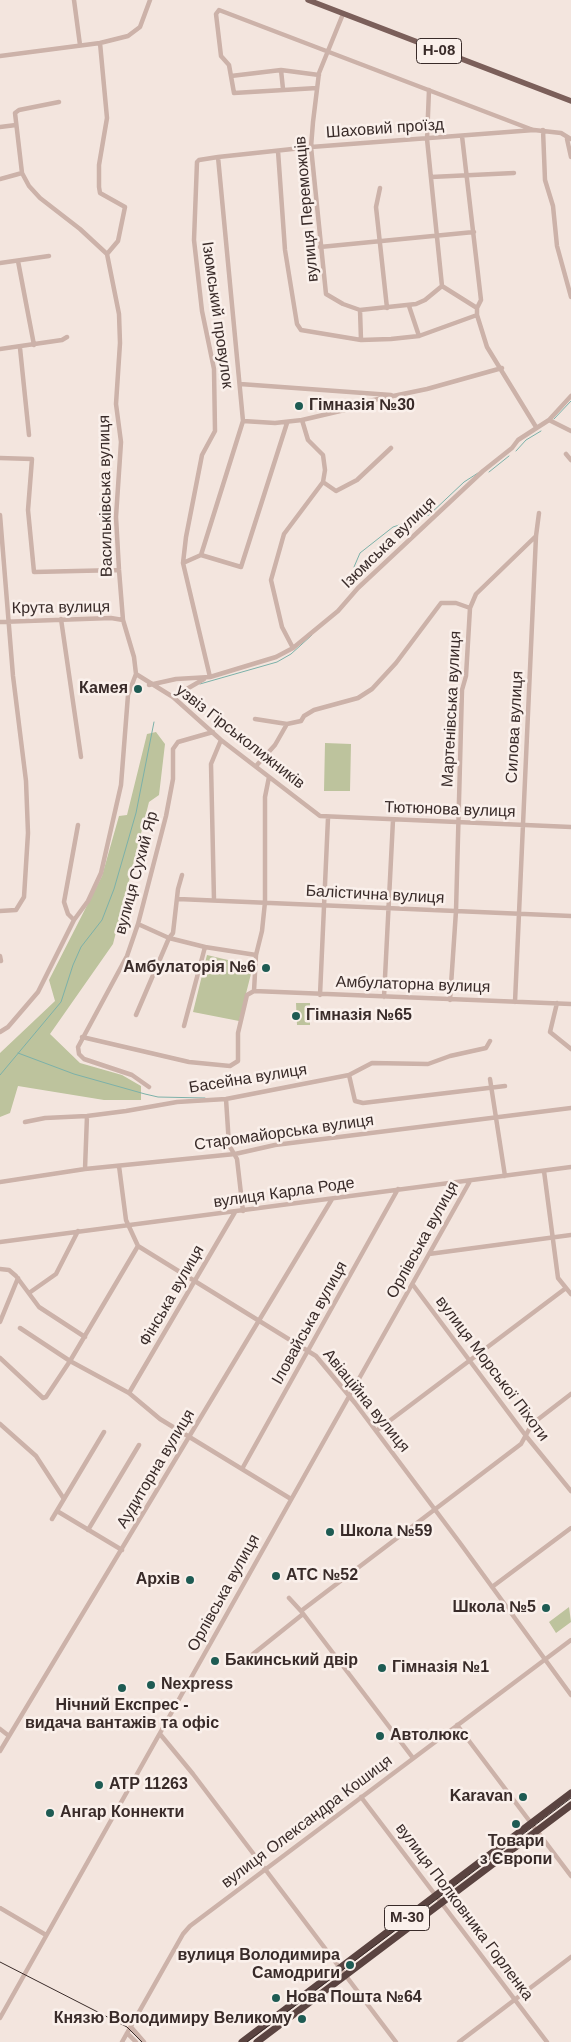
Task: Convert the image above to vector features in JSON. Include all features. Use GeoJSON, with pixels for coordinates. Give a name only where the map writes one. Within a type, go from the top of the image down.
{"type":"FeatureCollection","features":[{"type":"Feature","properties":{"kind":"highway","name":"М-30"},"geometry":{"type":"LineString","coordinates":[[244,2042],[571,1793]]}},
{"type":"Feature","properties":{"kind":"highway","name":"М-30"},"geometry":{"type":"LineString","coordinates":[[257,2042],[571,1804]]}},
{"type":"Feature","properties":{"kind":"main road","name":"Н-08"},"geometry":{"type":"LineString","coordinates":[[308,0],[571,101]]}},
{"type":"Feature","properties":{"kind":"street"},"geometry":{"type":"LineString","coordinates":[[74,0],[80,45]]}},
{"type":"Feature","properties":{"kind":"street"},"geometry":{"type":"LineString","coordinates":[[0,56],[100,43],[128,36],[140,27],[150,0]]}},
{"type":"Feature","properties":{"kind":"street"},"geometry":{"type":"LineString","coordinates":[[317,88],[234,93],[229,65],[220,56],[216,14],[219,10],[327,53],[534,130]]}},
{"type":"Feature","properties":{"kind":"street","name":"вулиця Переможців"},"geometry":{"type":"LineString","coordinates":[[343,14],[319,75],[312,147],[320,247],[326,294],[343,304],[360,310],[409,306],[425,300],[442,286]]}},
{"type":"Feature","properties":{"kind":"street"},"geometry":{"type":"LineString","coordinates":[[59,102],[18,110],[14,113],[22,174],[29,186],[40,198],[80,229],[107,254],[118,241],[125,207],[100,193],[99,187],[99,165],[107,118],[100,43]]}},
{"type":"Feature","properties":{"kind":"street"},"geometry":{"type":"LineString","coordinates":[[231,76],[281,70],[319,75]]}},
{"type":"Feature","properties":{"kind":"street"},"geometry":{"type":"LineString","coordinates":[[281,70],[283,89]]}},
{"type":"Feature","properties":{"kind":"street"},"geometry":{"type":"LineString","coordinates":[[429,90],[427,139],[442,286],[477,308]]}},
{"type":"Feature","properties":{"kind":"street"},"geometry":{"type":"LineString","coordinates":[[0,128],[16,125]]}},
{"type":"Feature","properties":{"kind":"street","name":"Шаховий проїзд"},"geometry":{"type":"LineString","coordinates":[[199,160],[312,147],[534,130],[561,133],[569,139]]}},
{"type":"Feature","properties":{"kind":"street"},"geometry":{"type":"LineString","coordinates":[[543,130],[546,180],[553,206],[557,246],[571,297]]}},
{"type":"Feature","properties":{"kind":"street"},"geometry":{"type":"LineString","coordinates":[[462,136],[481,300],[477,308],[477,315],[487,347],[502,368],[536,427]]}},
{"type":"Feature","properties":{"kind":"street"},"geometry":{"type":"LineString","coordinates":[[569,139],[571,157]]}},
{"type":"Feature","properties":{"kind":"street"},"geometry":{"type":"LineString","coordinates":[[278,151],[285,250],[296,324],[301,330],[360,340],[419,336],[477,315]]}},
{"type":"Feature","properties":{"kind":"street"},"geometry":{"type":"LineString","coordinates":[[201,555],[243,421],[218,157]]}},
{"type":"Feature","properties":{"kind":"street","name":"Ізюмський провулок"},"geometry":{"type":"LineString","coordinates":[[199,160],[195,167],[193,228],[202,311],[214,369],[214,431],[202,455],[186,536],[183,563],[208,677]]}},
{"type":"Feature","properties":{"kind":"street"},"geometry":{"type":"LineString","coordinates":[[431,177],[514,173]]}},
{"type":"Feature","properties":{"kind":"street"},"geometry":{"type":"LineString","coordinates":[[0,179],[22,174]]}},
{"type":"Feature","properties":{"kind":"street"},"geometry":{"type":"LineString","coordinates":[[380,188],[376,207],[387,308]]}},
{"type":"Feature","properties":{"kind":"street"},"geometry":{"type":"LineString","coordinates":[[320,247],[474,232]]}},
{"type":"Feature","properties":{"kind":"street","name":"Васильківська вулиця"},"geometry":{"type":"LineString","coordinates":[[0,1032],[8,1027],[38,992],[74,920],[84,909],[101,873],[121,785],[128,695],[136,674],[134,657],[123,620],[119,570],[116,517],[121,442],[116,404],[120,343],[119,314],[107,254]]}},
{"type":"Feature","properties":{"kind":"street"},"geometry":{"type":"LineString","coordinates":[[0,263],[49,256]]}},
{"type":"Feature","properties":{"kind":"street"},"geometry":{"type":"LineString","coordinates":[[18,261],[34,345]]}},
{"type":"Feature","properties":{"kind":"street"},"geometry":{"type":"LineString","coordinates":[[409,306],[419,336]]}},
{"type":"Feature","properties":{"kind":"street"},"geometry":{"type":"LineString","coordinates":[[360,310],[360,340]]}},
{"type":"Feature","properties":{"kind":"street"},"geometry":{"type":"LineString","coordinates":[[0,350],[62,340],[66,337]]}},
{"type":"Feature","properties":{"kind":"street"},"geometry":{"type":"LineString","coordinates":[[20,348],[30,435]]}},
{"type":"Feature","properties":{"kind":"street"},"geometry":{"type":"LineString","coordinates":[[243,421],[287,423],[302,420],[502,368]]}},
{"type":"Feature","properties":{"kind":"street"},"geometry":{"type":"LineString","coordinates":[[240,384],[399,395]]}},
{"type":"Feature","properties":{"kind":"street","name":"Ізюмська вулиця"},"geometry":{"type":"LineString","coordinates":[[149,685],[176,679],[208,677],[276,657],[293,648],[338,611],[358,588],[461,490],[536,427],[549,420],[571,396]]}},
{"type":"Feature","properties":{"kind":"street"},"geometry":{"type":"LineString","coordinates":[[293,648],[282,627],[271,580],[284,534],[323,482],[325,470],[323,455],[308,440],[302,420]]}},
{"type":"Feature","properties":{"kind":"street"},"geometry":{"type":"LineString","coordinates":[[549,420],[571,431]]}},
{"type":"Feature","properties":{"kind":"street"},"geometry":{"type":"LineString","coordinates":[[183,563],[201,555],[241,567],[287,423]]}},
{"type":"Feature","properties":{"kind":"street"},"geometry":{"type":"LineString","coordinates":[[323,482],[336,491],[356,480],[391,448]]}},
{"type":"Feature","properties":{"kind":"street"},"geometry":{"type":"LineString","coordinates":[[566,454],[571,460]]}},
{"type":"Feature","properties":{"kind":"street"},"geometry":{"type":"LineString","coordinates":[[0,458],[32,459],[28,510],[34,572],[119,570]]}},
{"type":"Feature","properties":{"kind":"street","name":"Силова вулиця"},"geometry":{"type":"LineString","coordinates":[[515,1002],[536,536],[539,513]]}},
{"type":"Feature","properties":{"kind":"street"},"geometry":{"type":"LineString","coordinates":[[0,515],[8,621],[26,781],[28,833],[24,897],[20,907],[16,910],[0,911]]}},
{"type":"Feature","properties":{"kind":"street","name":"Мартенівська вулиця"},"geometry":{"type":"LineString","coordinates":[[450,1000],[456,911],[462,690],[466,676],[470,608],[476,594],[536,536]]}},
{"type":"Feature","properties":{"kind":"street"},"geometry":{"type":"LineString","coordinates":[[255,719],[287,724],[300,721],[314,710],[358,698],[372,689],[396,662],[441,603],[456,603],[470,608]]}},
{"type":"Feature","properties":{"kind":"street","name":"Крута вулиця"},"geometry":{"type":"LineString","coordinates":[[0,622],[111,618],[123,620]]}},
{"type":"Feature","properties":{"kind":"street"},"geometry":{"type":"LineString","coordinates":[[61,619],[81,757]]}},
{"type":"Feature","properties":{"kind":"street","name":"узвіз Гірськолижників"},"geometry":{"type":"LineString","coordinates":[[136,674],[149,685],[173,697],[221,740],[320,816],[328,818]]}},
{"type":"Feature","properties":{"kind":"street","name":"Ізюмська вулиця"},"geometry":{"type":"LineString","coordinates":[[173,697],[208,677]]}},
{"type":"Feature","properties":{"kind":"street"},"geometry":{"type":"LineString","coordinates":[[256,766],[275,745],[287,724]]}},
{"type":"Feature","properties":{"kind":"street","name":"вулиця Сухий Яр"},"geometry":{"type":"LineString","coordinates":[[82,1037],[127,956],[138,924],[166,816],[173,779],[173,749],[178,742],[213,732]]}},
{"type":"Feature","properties":{"kind":"street"},"geometry":{"type":"LineString","coordinates":[[214,900],[212,764],[221,740]]}},
{"type":"Feature","properties":{"kind":"street"},"geometry":{"type":"LineString","coordinates":[[149,1087],[132,1075],[84,1059],[78,1050],[82,1037],[190,1062],[230,1066],[238,1061],[238,1033],[247,994],[254,991],[256,955],[262,931],[265,902],[265,797],[269,777]]}},
{"type":"Feature","properties":{"kind":"street"},"geometry":{"type":"LineString","coordinates":[[320,994],[328,818]]}},
{"type":"Feature","properties":{"kind":"street","name":"Тютюнова вулиця"},"geometry":{"type":"LineString","coordinates":[[328,818],[571,827]]}},
{"type":"Feature","properties":{"kind":"street"},"geometry":{"type":"LineString","coordinates":[[384,996],[393,820]]}},
{"type":"Feature","properties":{"kind":"street"},"geometry":{"type":"LineString","coordinates":[[74,920],[68,914],[64,902],[78,825]]}},
{"type":"Feature","properties":{"kind":"street"},"geometry":{"type":"LineString","coordinates":[[136,1015],[169,938],[173,933],[173,921],[182,875]]}},
{"type":"Feature","properties":{"kind":"street","name":"Балістична вулиця"},"geometry":{"type":"LineString","coordinates":[[178,899],[571,916]]}},
{"type":"Feature","properties":{"kind":"street"},"geometry":{"type":"LineString","coordinates":[[138,924],[169,938],[205,947],[256,955]]}},
{"type":"Feature","properties":{"kind":"street"},"geometry":{"type":"LineString","coordinates":[[184,1026],[205,947]]}},
{"type":"Feature","properties":{"kind":"street","name":"Амбулаторна вулиця"},"geometry":{"type":"LineString","coordinates":[[254,991],[571,1004]]}},
{"type":"Feature","properties":{"kind":"street"},"geometry":{"type":"LineString","coordinates":[[557,1003],[550,1032],[571,1049]]}},
{"type":"Feature","properties":{"kind":"street","name":"Басейна вулиця"},"geometry":{"type":"LineString","coordinates":[[25,1122],[45,1118],[86,1116],[151,1105],[226,1099],[349,1075],[372,1063],[420,1066],[450,1056],[486,1048],[490,1041]]}},
{"type":"Feature","properties":{"kind":"street"},"geometry":{"type":"LineString","coordinates":[[349,1075],[355,1102],[358,1103],[505,1086]]}},
{"type":"Feature","properties":{"kind":"street"},"geometry":{"type":"LineString","coordinates":[[490,1079],[505,1176]]}},
{"type":"Feature","properties":{"kind":"street"},"geometry":{"type":"LineString","coordinates":[[226,1099],[229,1144],[238,1159],[243,1211]]}},
{"type":"Feature","properties":{"kind":"street","name":"Старомайорська вулиця"},"geometry":{"type":"LineString","coordinates":[[0,1182],[85,1169],[235,1154],[275,1145],[571,1108]]}},
{"type":"Feature","properties":{"kind":"street"},"geometry":{"type":"LineString","coordinates":[[85,1169],[86,1116]]}},
{"type":"Feature","properties":{"kind":"street","name":"Авіаційна вулиця"},"geometry":{"type":"LineString","coordinates":[[119,1166],[128,1227],[138,1246],[316,1356],[376,1431],[546,1658],[546,1664],[571,1695]]}},
{"type":"Feature","properties":{"kind":"street","name":"вулиця Карла Роде"},"geometry":{"type":"LineString","coordinates":[[0,1242],[78,1231],[128,1227],[571,1167]]}},
{"type":"Feature","properties":{"kind":"street"},"geometry":{"type":"LineString","coordinates":[[544,1171],[558,1278],[571,1294]]}},
{"type":"Feature","properties":{"kind":"street","name":"Орлівська вулиця"},"geometry":{"type":"LineString","coordinates":[[0,2018],[470,1181]]}},
{"type":"Feature","properties":{"kind":"street","name":"Іловайська вулиця"},"geometry":{"type":"LineString","coordinates":[[242,1468],[309,1352],[398,1190]]}},
{"type":"Feature","properties":{"kind":"street","name":"Аудиторна вулиця"},"geometry":{"type":"LineString","coordinates":[[0,1751],[332,1199]]}},
{"type":"Feature","properties":{"kind":"street","name":"Фінська вулиця"},"geometry":{"type":"LineString","coordinates":[[129,1393],[235,1212]]}},
{"type":"Feature","properties":{"kind":"street"},"geometry":{"type":"LineString","coordinates":[[29,1293],[56,1274],[78,1231]]}},
{"type":"Feature","properties":{"kind":"street"},"geometry":{"type":"LineString","coordinates":[[429,1254],[571,1235]]}},
{"type":"Feature","properties":{"kind":"street"},"geometry":{"type":"LineString","coordinates":[[0,1358],[44,1398],[85,1337],[138,1246]]}},
{"type":"Feature","properties":{"kind":"street"},"geometry":{"type":"LineString","coordinates":[[0,1269],[9,1270],[18,1278],[39,1307],[85,1337]]}},
{"type":"Feature","properties":{"kind":"street"},"geometry":{"type":"LineString","coordinates":[[0,1322],[18,1278]]}},
{"type":"Feature","properties":{"kind":"street","name":"вулиця Морської Піхоти"},"geometry":{"type":"LineString","coordinates":[[413,1285],[526,1436],[571,1491]]}},
{"type":"Feature","properties":{"kind":"street"},"geometry":{"type":"LineString","coordinates":[[376,1431],[566,1288]]}},
{"type":"Feature","properties":{"kind":"street"},"geometry":{"type":"LineString","coordinates":[[20,1328],[70,1361],[129,1393],[160,1419],[291,1499]]}},
{"type":"Feature","properties":{"kind":"street"},"geometry":{"type":"LineString","coordinates":[[251,1660],[253,1654],[302,1612],[521,1444],[532,1424],[571,1394]]}},
{"type":"Feature","properties":{"kind":"street"},"geometry":{"type":"LineString","coordinates":[[0,1424],[36,1456],[64,1499]]}},
{"type":"Feature","properties":{"kind":"street"},"geometry":{"type":"LineString","coordinates":[[52,1520],[104,1432]]}},
{"type":"Feature","properties":{"kind":"street"},"geometry":{"type":"LineString","coordinates":[[88,1530],[139,1445]]}},
{"type":"Feature","properties":{"kind":"street"},"geometry":{"type":"LineString","coordinates":[[57,1511],[122,1550]]}},
{"type":"Feature","properties":{"kind":"street"},"geometry":{"type":"LineString","coordinates":[[492,1587],[571,1528]]}},
{"type":"Feature","properties":{"kind":"street"},"geometry":{"type":"LineString","coordinates":[[289,1598],[302,1612],[413,1758]]}},
{"type":"Feature","properties":{"kind":"street","name":"вулиця Олександра Кошиця"},"geometry":{"type":"LineString","coordinates":[[122,2042],[182,1934],[190,1926],[571,1640]]}},
{"type":"Feature","properties":{"kind":"street"},"geometry":{"type":"LineString","coordinates":[[457,1725],[571,1876]]}},
{"type":"Feature","properties":{"kind":"street"},"geometry":{"type":"LineString","coordinates":[[0,1729],[9,1736]]}},
{"type":"Feature","properties":{"kind":"street"},"geometry":{"type":"LineString","coordinates":[[160,1734],[396,2042]]}},
{"type":"Feature","properties":{"kind":"street","name":"вулиця Полковника Горленка"},"geometry":{"type":"LineString","coordinates":[[361,1798],[547,2042]]}},
{"type":"Feature","properties":{"kind":"street"},"geometry":{"type":"LineString","coordinates":[[0,1908],[46,1935]]}},
{"type":"Feature","properties":{"kind":"street"},"geometry":{"type":"LineString","coordinates":[[459,2042],[571,1957]]}},
{"type":"Feature","properties":{"kind":"street"},"geometry":{"type":"LineString","coordinates":[[131,2027],[144,2042]]}},
{"type":"Feature","properties":{"kind":"street"},"geometry":{"type":"LineString","coordinates":[[127,2033],[136,2042]]}},
{"type":"Feature","properties":{"kind":"green space"},"geometry":{"type":"Polygon","coordinates":[[[156,732],[165,744],[159,795],[149,802],[113,944],[50,1034],[80,1063],[122,1075],[141,1086],[141,1100],[104,1100],[18,1086],[10,1113],[0,1117],[0,1053],[55,1001],[49,980],[102,876],[119,816],[127,815],[147,734],[156,732]]]}},
{"type":"Feature","properties":{"kind":"green space"},"geometry":{"type":"Polygon","coordinates":[[[325,743],[351,744],[350,791],[324,791],[325,743]]]}},
{"type":"Feature","properties":{"kind":"green space"},"geometry":{"type":"Polygon","coordinates":[[[207,955],[253,966],[239,1021],[193,1012],[207,955]]]}},
{"type":"Feature","properties":{"kind":"green space"},"geometry":{"type":"Polygon","coordinates":[[[296,1003],[310,1003],[310,1025],[297,1025],[296,1003]]]}},
{"type":"Feature","properties":{"kind":"green space"},"geometry":{"type":"Polygon","coordinates":[[[569,1607],[571,1622],[556,1633],[549,1622],[569,1607]]]}},
{"type":"Feature","properties":{"kind":"waterway"},"geometry":{"type":"LineString","coordinates":[[554,419],[571,401]]}},
{"type":"Feature","properties":{"kind":"waterway"},"geometry":{"type":"LineString","coordinates":[[516,451],[526,440],[541,431]]}},
{"type":"Feature","properties":{"kind":"waterway"},"geometry":{"type":"LineString","coordinates":[[489,472],[509,456]]}},
{"type":"Feature","properties":{"kind":"waterway"},"geometry":{"type":"LineString","coordinates":[[354,567],[360,553],[393,527],[429,515],[464,482],[478,473]]}},
{"type":"Feature","properties":{"kind":"waterway"},"geometry":{"type":"LineString","coordinates":[[200,684],[277,662],[291,654],[312,635]]}},
{"type":"Feature","properties":{"kind":"waterway"},"geometry":{"type":"LineString","coordinates":[[0,1075],[61,1002],[81,947],[102,920],[114,889],[136,813],[154,722]]}},
{"type":"Feature","properties":{"kind":"waterway"},"geometry":{"type":"LineString","coordinates":[[18,1053],[74,1074],[145,1094],[158,1097],[205,1098]]}},
{"type":"Feature","properties":{"kind":"tram line"},"geometry":{"type":"LineString","coordinates":[[247,2042],[571,1798]]}},
{"type":"Feature","properties":{"kind":"tram line"},"geometry":{"type":"LineString","coordinates":[[0,1962],[127,2027],[142,2042]]}},
{"type":"Feature","properties":{"kind":"place","name":"Гімназія №30"},"geometry":{"type":"Point","coordinates":[299,406]}},
{"type":"Feature","properties":{"kind":"place","name":"Камея"},"geometry":{"type":"Point","coordinates":[138,689]}},
{"type":"Feature","properties":{"kind":"place","name":"Амбулаторія №6"},"geometry":{"type":"Point","coordinates":[266,968]}},
{"type":"Feature","properties":{"kind":"place","name":"Гімназія №65"},"geometry":{"type":"Point","coordinates":[296,1016]}},
{"type":"Feature","properties":{"kind":"place","name":"Школа №59"},"geometry":{"type":"Point","coordinates":[330,1532]}},
{"type":"Feature","properties":{"kind":"place","name":"АТС №52"},"geometry":{"type":"Point","coordinates":[276,1576]}},
{"type":"Feature","properties":{"kind":"place","name":"Архів"},"geometry":{"type":"Point","coordinates":[190,1580]}},
{"type":"Feature","properties":{"kind":"place","name":"Школа №5"},"geometry":{"type":"Point","coordinates":[546,1608]}},
{"type":"Feature","properties":{"kind":"place","name":"Бакинський двір"},"geometry":{"type":"Point","coordinates":[215,1661]}},
{"type":"Feature","properties":{"kind":"place","name":"Гімназія №1"},"geometry":{"type":"Point","coordinates":[382,1668]}},
{"type":"Feature","properties":{"kind":"place","name":"Nexpress"},"geometry":{"type":"Point","coordinates":[151,1685]}},
{"type":"Feature","properties":{"kind":"place","name":"Нічний Експрес - видача вантажів та офіс"},"geometry":{"type":"Point","coordinates":[122,1688]}},
{"type":"Feature","properties":{"kind":"place","name":"Автолюкс"},"geometry":{"type":"Point","coordinates":[380,1736]}},
{"type":"Feature","properties":{"kind":"place","name":"ATP 11263"},"geometry":{"type":"Point","coordinates":[99,1785]}},
{"type":"Feature","properties":{"kind":"place","name":"Karavan"},"geometry":{"type":"Point","coordinates":[523,1797]}},
{"type":"Feature","properties":{"kind":"place","name":"Ангар Коннекти"},"geometry":{"type":"Point","coordinates":[50,1813]}},
{"type":"Feature","properties":{"kind":"place","name":"Товари з Європи"},"geometry":{"type":"Point","coordinates":[516,1824]}},
{"type":"Feature","properties":{"kind":"place","name":"вулиця Володимира Самодриги"},"geometry":{"type":"Point","coordinates":[350,1965]}},
{"type":"Feature","properties":{"kind":"place","name":"Нова Пошта №64"},"geometry":{"type":"Point","coordinates":[276,1998]}},
{"type":"Feature","properties":{"kind":"place","name":"Князю Володимиру Великому"},"geometry":{"type":"Point","coordinates":[302,2019]}}]}
